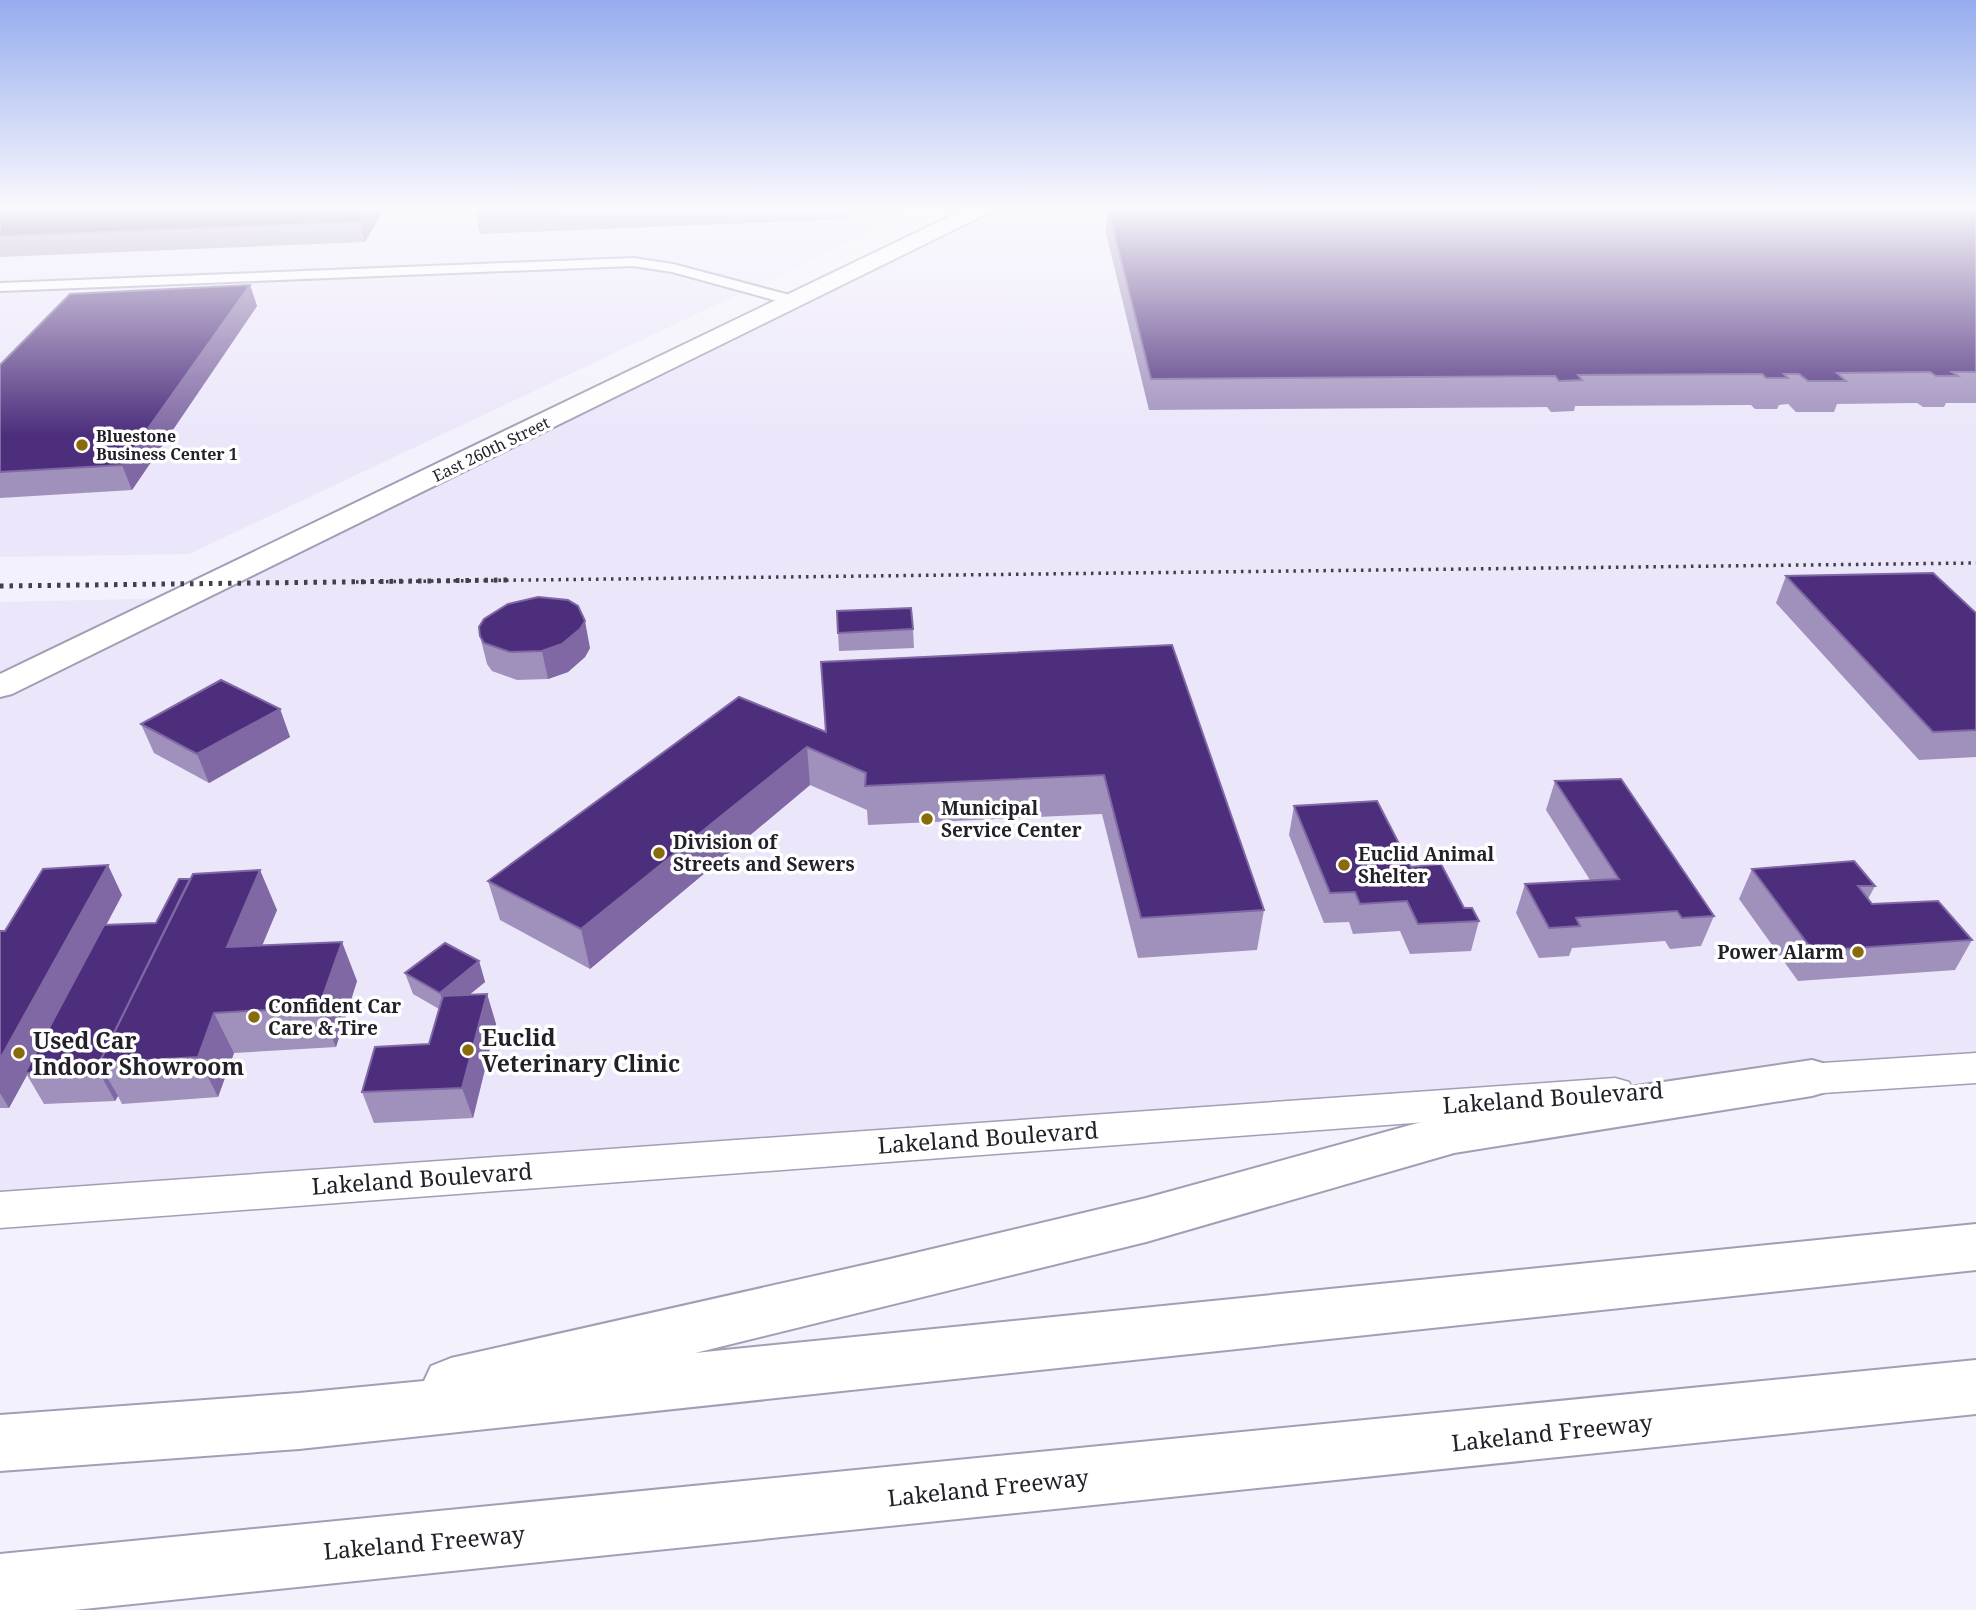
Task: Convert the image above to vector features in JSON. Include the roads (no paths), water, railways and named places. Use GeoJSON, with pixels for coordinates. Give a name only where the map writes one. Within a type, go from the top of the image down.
{"type":"FeatureCollection","features":[{"type":"Feature","properties":{"kind":"main road","name":"East 260th Street"},"geometry":{"type":"LineString","coordinates":[[0,687],[830,284]]}},
{"type":"Feature","properties":{"kind":"main road"},"geometry":{"type":"LineString","coordinates":[[299,1421],[890,1283],[1146,1220],[1454,1133],[1812,1079]]}},
{"type":"Feature","properties":{"kind":"main road"},"geometry":{"type":"LineString","coordinates":[[0,1443],[299,1421],[1976,1247]]}},
{"type":"Feature","properties":{"kind":"main road","name":"Lakeland Freeway"},"geometry":{"type":"LineString","coordinates":[[0,1586],[1976,1387]]}},
{"type":"Feature","properties":{"kind":"street"},"geometry":{"type":"LineString","coordinates":[[0,287],[73,284]]}},
{"type":"Feature","properties":{"kind":"street"},"geometry":{"type":"LineString","coordinates":[[733,284],[796,301]]}},
{"type":"Feature","properties":{"kind":"street","name":"Lakeland Boulevard"},"geometry":{"type":"LineString","coordinates":[[0,1210],[345,1183],[1976,1068]]}},
{"type":"Feature","properties":{"kind":"railway"},"geometry":{"type":"LineString","coordinates":[[356,582],[1976,563]]}},
{"type":"Feature","properties":{"kind":"railway"},"geometry":{"type":"LineString","coordinates":[[0,586],[507,580]]}},
{"type":"Feature","properties":{"kind":"place","name":"Bluestone Business Center 1"},"geometry":{"type":"Point","coordinates":[82,445]}},
{"type":"Feature","properties":{"kind":"place","name":"Municipal Service Center"},"geometry":{"type":"Point","coordinates":[927,819]}},
{"type":"Feature","properties":{"kind":"place","name":"Division of Streets and Sewers"},"geometry":{"type":"Point","coordinates":[659,853]}},
{"type":"Feature","properties":{"kind":"place","name":"Euclid Animal Shelter"},"geometry":{"type":"Point","coordinates":[1344,865]}},
{"type":"Feature","properties":{"kind":"place","name":"Power Alarm"},"geometry":{"type":"Point","coordinates":[1858,952]}},
{"type":"Feature","properties":{"kind":"place","name":"Confident Car Care & Tire"},"geometry":{"type":"Point","coordinates":[254,1017]}},
{"type":"Feature","properties":{"kind":"place","name":"Euclid Veterinary Clinic"},"geometry":{"type":"Point","coordinates":[468,1050]}},
{"type":"Feature","properties":{"kind":"place","name":"Used Car Indoor Showroom"},"geometry":{"type":"Point","coordinates":[19,1053]}}]}
